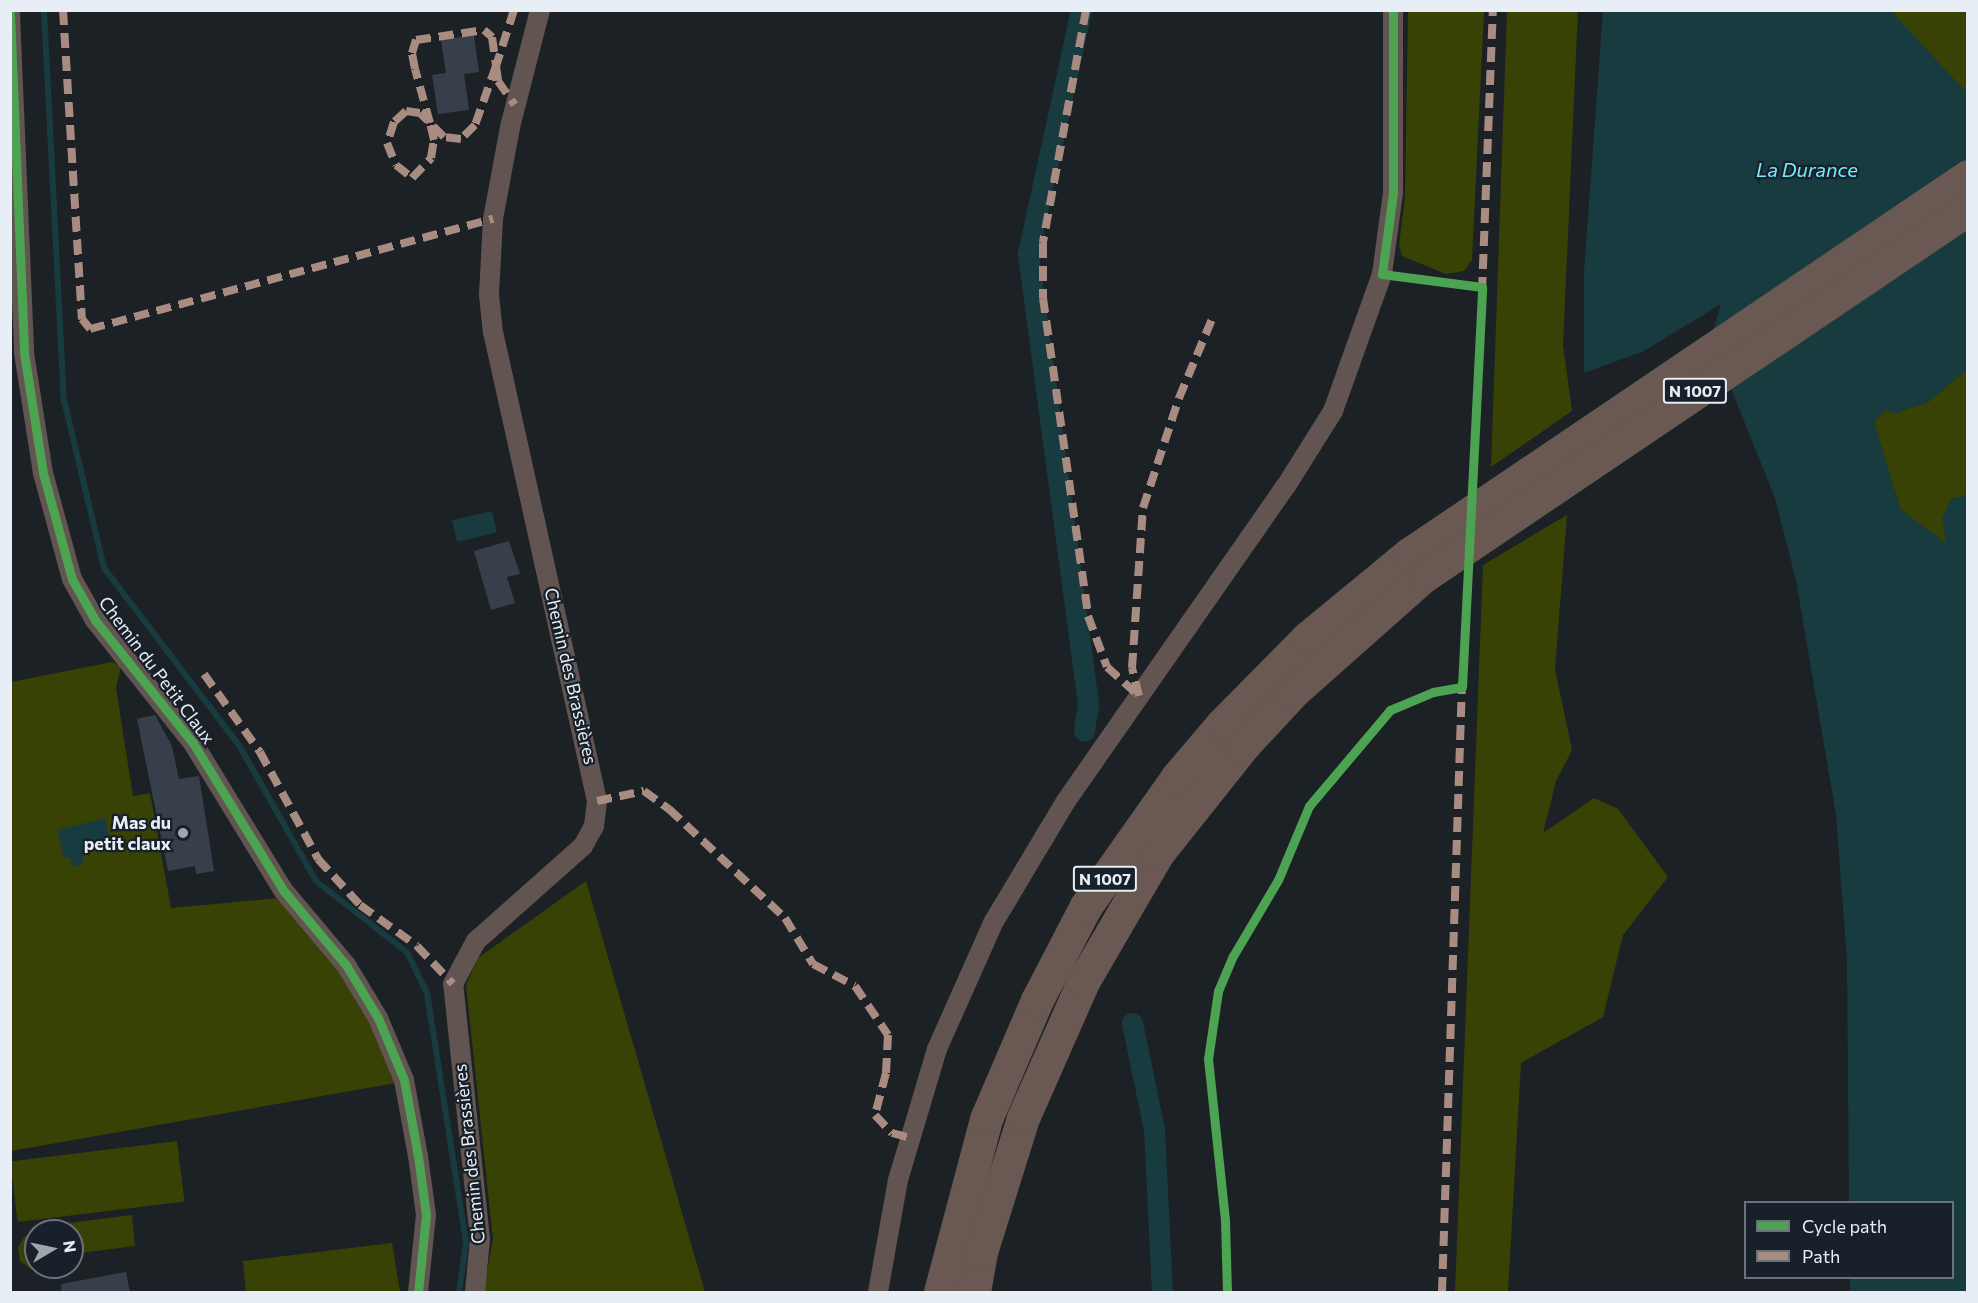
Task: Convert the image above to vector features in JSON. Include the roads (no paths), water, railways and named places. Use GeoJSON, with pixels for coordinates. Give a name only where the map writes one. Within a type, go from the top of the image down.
{"type":"FeatureCollection","features":[{"type":"Feature","properties":{"kind":"highway","name":"N 1007"},"geometry":{"type":"LineString","coordinates":[[974,1293],[981,1252],[1023,1118],[1049,1052],[1118,916],[1158,853],[1243,746],[1417,565],[1968,176]]}},
{"type":"Feature","properties":{"kind":"highway","name":"N 1007"},"geometry":{"type":"LineString","coordinates":[[940,1293],[986,1119],[1037,1000],[1086,906],[1178,777],[1222,724],[1307,638],[1968,209]]}},
{"type":"Feature","properties":{"kind":"street","name":"Chemin des Brassières"},"geometry":{"type":"LineString","coordinates":[[476,1293],[480,1239],[453,984],[476,941],[583,846],[594,826],[597,801],[493,333],[489,294],[493,219],[510,127],[540,10]]}},
{"type":"Feature","properties":{"kind":"street"},"geometry":{"type":"LineString","coordinates":[[878,1293],[898,1180],[937,1049],[993,922],[1066,801],[1286,486],[1332,411],[1382,274],[1393,193],[1393,10]]}},
{"type":"Feature","properties":{"kind":"street","name":"Chemin du Petit Claux"},"geometry":{"type":"LineString","coordinates":[[10,14],[24,353],[43,473],[72,579],[95,620],[192,743],[283,890],[346,965],[378,1018],[404,1080],[418,1156],[426,1215],[418,1293]]}},
{"type":"Feature","properties":{"kind":"water","name":"La Durance"},"geometry":{"type":"Polygon","coordinates":[[[1603,11],[1891,11],[1967,93],[1967,369],[1928,402],[1895,413],[1885,411],[1874,422],[1900,509],[1946,543],[1942,518],[1951,499],[1967,495],[1967,1292],[1850,1292],[1850,1279],[1954,1279],[1954,1201],[1849,1201],[1847,960],[1836,815],[1796,580],[1775,498],[1720,361],[1713,331],[1721,304],[1644,351],[1584,373],[1584,271],[1603,11]]]}},
{"type":"Feature","properties":{"kind":"water"},"geometry":{"type":"Polygon","coordinates":[[[492,511],[497,532],[457,542],[452,520],[492,511]]]}},
{"type":"Feature","properties":{"kind":"water"},"geometry":{"type":"Polygon","coordinates":[[[105,818],[112,846],[82,854],[84,864],[73,867],[70,857],[64,858],[57,830],[105,818]]]}},
{"type":"Feature","properties":{"kind":"waterway"},"geometry":{"type":"LineString","coordinates":[[44,10],[64,400],[104,568],[239,745],[316,881],[407,952],[427,993],[466,1243],[459,1292]]}},
{"type":"Feature","properties":{"kind":"waterway"},"geometry":{"type":"LineString","coordinates":[[1081,10],[1028,254],[1088,705],[1084,731]]}},
{"type":"Feature","properties":{"kind":"waterway"},"geometry":{"type":"LineString","coordinates":[[1132,1023],[1154,1129],[1162,1292]]}},
{"type":"Feature","properties":{"kind":"place","name":"Mas du petit claux"},"geometry":{"type":"Point","coordinates":[183,833]}}]}
